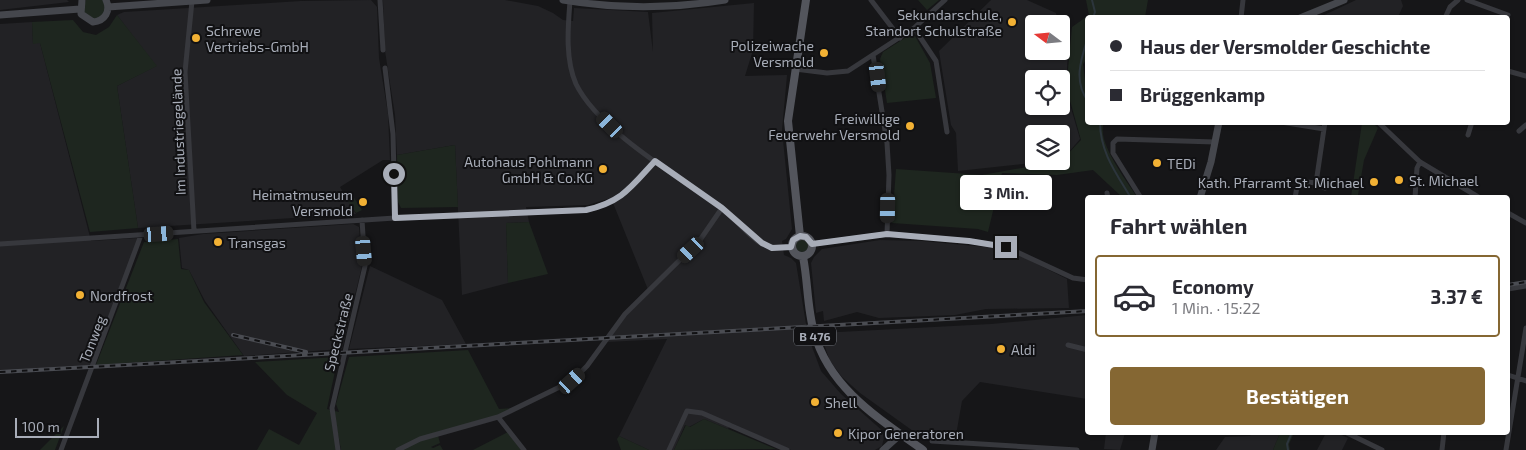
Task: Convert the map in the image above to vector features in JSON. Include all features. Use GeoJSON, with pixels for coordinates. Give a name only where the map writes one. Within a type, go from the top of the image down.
{"type":"FeatureCollection","features":[{"type":"Feature","properties":{"kind":"main road"},"geometry":{"type":"LineString","coordinates":[[82,0],[80,9],[84,18],[97,22],[104,18],[107,3],[207,0]]}},
{"type":"Feature","properties":{"kind":"main road"},"geometry":{"type":"LineString","coordinates":[[566,1],[648,8],[673,8],[720,0]]}},
{"type":"Feature","properties":{"kind":"main road"},"geometry":{"type":"LineString","coordinates":[[800,236],[788,138],[790,104],[806,0]]}},
{"type":"Feature","properties":{"kind":"main road"},"geometry":{"type":"LineString","coordinates":[[1313,15],[1344,0]]}},
{"type":"Feature","properties":{"kind":"main road"},"geometry":{"type":"LineString","coordinates":[[0,15],[80,9]]}},
{"type":"Feature","properties":{"kind":"main road"},"geometry":{"type":"LineString","coordinates":[[1201,195],[1218,125]]}},
{"type":"Feature","properties":{"kind":"main road"},"geometry":{"type":"LineString","coordinates":[[800,236],[806,237],[812,244],[811,251],[803,256],[796,255],[791,247],[793,240],[800,236]]}},
{"type":"Feature","properties":{"kind":"main road","name":"B 476"},"geometry":{"type":"LineString","coordinates":[[803,256],[813,330],[831,372],[845,389],[923,450]]}},
{"type":"Feature","properties":{"kind":"main road"},"geometry":{"type":"LineString","coordinates":[[883,450],[901,434]]}},
{"type":"Feature","properties":{"kind":"main road"},"geometry":{"type":"LineString","coordinates":[[1152,450],[1154,435]]}},
{"type":"Feature","properties":{"kind":"street"},"geometry":{"type":"LineString","coordinates":[[380,0],[383,50]]}},
{"type":"Feature","properties":{"kind":"street"},"geometry":{"type":"LineString","coordinates":[[871,0],[900,38]]}},
{"type":"Feature","properties":{"kind":"street"},"geometry":{"type":"LineString","coordinates":[[795,69],[843,73],[914,28],[945,0]]}},
{"type":"Feature","properties":{"kind":"street"},"geometry":{"type":"LineString","coordinates":[[1240,15],[1243,0]]}},
{"type":"Feature","properties":{"kind":"street"},"geometry":{"type":"LineString","coordinates":[[1446,15],[1450,6],[1458,0]]}},
{"type":"Feature","properties":{"kind":"street"},"geometry":{"type":"LineString","coordinates":[[1467,0],[1508,15]]}},
{"type":"Feature","properties":{"kind":"street","name":"Im Industriegelände"},"geometry":{"type":"LineString","coordinates":[[192,1],[185,72],[194,231]]}},
{"type":"Feature","properties":{"kind":"street"},"geometry":{"type":"LineString","coordinates":[[566,1],[571,68],[576,84],[589,104],[610,125],[655,161],[722,208],[762,243],[772,248],[791,247]]}},
{"type":"Feature","properties":{"kind":"street"},"geometry":{"type":"LineString","coordinates":[[914,28],[936,61],[947,132]]}},
{"type":"Feature","properties":{"kind":"street"},"geometry":{"type":"LineString","coordinates":[[873,55],[887,144],[889,176],[887,234]]}},
{"type":"Feature","properties":{"kind":"street"},"geometry":{"type":"LineString","coordinates":[[385,68],[393,134],[395,218]]}},
{"type":"Feature","properties":{"kind":"street"},"geometry":{"type":"LineString","coordinates":[[1510,72],[1526,76]]}},
{"type":"Feature","properties":{"kind":"street"},"geometry":{"type":"LineString","coordinates":[[1381,125],[1420,162],[1477,195]]}},
{"type":"Feature","properties":{"kind":"street"},"geometry":{"type":"LineString","coordinates":[[1468,135],[1471,125]]}},
{"type":"Feature","properties":{"kind":"street"},"geometry":{"type":"LineString","coordinates":[[1316,183],[1324,126]]}},
{"type":"Feature","properties":{"kind":"street"},"geometry":{"type":"LineString","coordinates":[[1519,131],[1526,126]]}},
{"type":"Feature","properties":{"kind":"street"},"geometry":{"type":"LineString","coordinates":[[1139,195],[1113,153],[1113,143],[1117,139],[1215,142]]}},
{"type":"Feature","properties":{"kind":"street"},"geometry":{"type":"LineString","coordinates":[[0,244],[395,218],[586,210],[608,205],[626,192],[655,161]]}},
{"type":"Feature","properties":{"kind":"street"},"geometry":{"type":"LineString","coordinates":[[1414,195],[1417,168],[1420,162]]}},
{"type":"Feature","properties":{"kind":"street"},"geometry":{"type":"LineString","coordinates":[[1296,195],[1298,181],[1316,183],[1324,188]]}},
{"type":"Feature","properties":{"kind":"street"},"geometry":{"type":"LineString","coordinates":[[398,450],[420,439],[498,417],[572,381],[581,373],[625,314],[691,250],[722,208]]}},
{"type":"Feature","properties":{"kind":"street"},"geometry":{"type":"LineString","coordinates":[[1510,213],[1526,222]]}},
{"type":"Feature","properties":{"kind":"street","name":"Speckstraße"},"geometry":{"type":"LineString","coordinates":[[338,450],[332,408],[365,266],[362,220]]}},
{"type":"Feature","properties":{"kind":"street"},"geometry":{"type":"LineString","coordinates":[[812,244],[887,234],[969,241],[1006,247],[1073,278],[1085,280]]}},
{"type":"Feature","properties":{"kind":"street","name":"Tonweg"},"geometry":{"type":"LineString","coordinates":[[61,450],[141,235]]}},
{"type":"Feature","properties":{"kind":"street"},"geometry":{"type":"LineString","coordinates":[[1510,288],[1526,286]]}},
{"type":"Feature","properties":{"kind":"street"},"geometry":{"type":"LineString","coordinates":[[1510,424],[1526,328]]}},
{"type":"Feature","properties":{"kind":"street"},"geometry":{"type":"LineString","coordinates":[[1068,346],[1085,349]]}},
{"type":"Feature","properties":{"kind":"street"},"geometry":{"type":"LineString","coordinates":[[1510,376],[1526,381]]}},
{"type":"Feature","properties":{"kind":"street"},"geometry":{"type":"LineString","coordinates":[[669,450],[687,410],[702,413],[787,450]]}},
{"type":"Feature","properties":{"kind":"street"},"geometry":{"type":"LineString","coordinates":[[498,417],[524,450]]}},
{"type":"Feature","properties":{"kind":"street"},"geometry":{"type":"LineString","coordinates":[[1351,435],[1382,450]]}},
{"type":"Feature","properties":{"kind":"street"},"geometry":{"type":"LineString","coordinates":[[1362,441],[1364,435]]}},
{"type":"Feature","properties":{"kind":"street"},"geometry":{"type":"LineString","coordinates":[[1442,450],[1444,435]]}},
{"type":"Feature","properties":{"kind":"street"},"geometry":{"type":"LineString","coordinates":[[1506,450],[1508,435]]}},
{"type":"Feature","properties":{"kind":"street"},"geometry":{"type":"LineString","coordinates":[[932,441],[1077,450]]}},
{"type":"Feature","properties":{"kind":"shaded area"},"geometry":{"type":"Polygon","coordinates":[[[0,0],[67,0],[69,2],[0,10],[0,0]]]}},
{"type":"Feature","properties":{"kind":"shaded area"},"geometry":{"type":"Polygon","coordinates":[[[86,0],[103,0],[106,12],[96,20],[87,18],[83,9],[86,0]]]}},
{"type":"Feature","properties":{"kind":"shaded area"},"geometry":{"type":"Polygon","coordinates":[[[371,0],[377,7],[379,58],[388,114],[390,160],[383,160],[340,187],[356,214],[138,228],[117,86],[156,66],[117,15],[124,12],[301,1],[371,0]]]}},
{"type":"Feature","properties":{"kind":"shaded area"},"geometry":{"type":"Polygon","coordinates":[[[383,0],[505,0],[538,6],[563,20],[573,21],[574,8],[648,12],[653,52],[652,13],[754,3],[753,50],[745,76],[787,75],[782,130],[792,229],[786,239],[782,241],[784,255],[796,263],[808,336],[821,371],[841,394],[885,433],[882,446],[875,450],[791,450],[731,423],[728,429],[704,419],[689,427],[685,425],[674,450],[649,450],[619,436],[667,339],[607,342],[628,314],[649,292],[611,198],[588,205],[526,207],[529,222],[506,223],[508,283],[462,295],[455,145],[397,155],[395,115],[385,51],[383,0]]]}},
{"type":"Feature","properties":{"kind":"shaded area"},"geometry":{"type":"Polygon","coordinates":[[[918,0],[939,0],[927,10],[918,0]]]}},
{"type":"Feature","properties":{"kind":"shaded area"},"geometry":{"type":"Polygon","coordinates":[[[991,0],[1027,0],[1056,13],[1056,15],[1025,15],[1025,60],[1068,60],[1067,70],[1025,70],[1025,115],[1070,115],[1070,105],[1080,139],[1070,151],[1070,125],[1025,125],[1025,164],[958,171],[956,133],[951,125],[939,51],[991,0]]]}},
{"type":"Feature","properties":{"kind":"shaded area"},"geometry":{"type":"Polygon","coordinates":[[[1086,0],[1148,0],[1145,15],[1089,15],[1086,0]]]}},
{"type":"Feature","properties":{"kind":"shaded area"},"geometry":{"type":"Polygon","coordinates":[[[1356,0],[1401,0],[1403,6],[1399,15],[1324,15],[1356,0]]]}},
{"type":"Feature","properties":{"kind":"shaded area"},"geometry":{"type":"Polygon","coordinates":[[[117,15],[157,66],[117,86],[138,228],[90,232],[40,43],[33,44],[32,22],[73,20],[83,32],[96,35],[109,27],[117,15]]]}},
{"type":"Feature","properties":{"kind":"shaded area"},"geometry":{"type":"Polygon","coordinates":[[[1085,18],[1085,62],[1083,64],[1085,125],[1104,125],[1104,140],[1108,150],[1136,195],[1120,195],[1093,170],[1057,175],[1002,173],[988,232],[978,229],[892,223],[896,169],[982,175],[1025,167],[1025,170],[1070,170],[1070,152],[1081,140],[1070,101],[1070,70],[1068,69],[1072,27],[1085,18]]]}},
{"type":"Feature","properties":{"kind":"shaded area"},"geometry":{"type":"Polygon","coordinates":[[[32,22],[33,43],[40,43],[91,241],[138,238],[92,366],[0,371],[0,24],[32,22]]]}},
{"type":"Feature","properties":{"kind":"shaded area"},"geometry":{"type":"Polygon","coordinates":[[[908,36],[915,36],[930,63],[936,98],[887,103],[880,59],[883,52],[908,36]]]}},
{"type":"Feature","properties":{"kind":"shaded area"},"geometry":{"type":"Polygon","coordinates":[[[1362,125],[1375,125],[1378,128],[1364,160],[1358,195],[1351,195],[1362,125]]]}},
{"type":"Feature","properties":{"kind":"shaded area"},"geometry":{"type":"Polygon","coordinates":[[[455,145],[458,207],[401,208],[398,202],[397,155],[455,145]]]}},
{"type":"Feature","properties":{"kind":"shaded area"},"geometry":{"type":"Polygon","coordinates":[[[351,193],[362,210],[356,213],[345,197],[351,193]]]}},
{"type":"Feature","properties":{"kind":"shaded area"},"geometry":{"type":"Polygon","coordinates":[[[529,222],[548,274],[508,283],[506,223],[529,222]]]}},
{"type":"Feature","properties":{"kind":"shaded area"},"geometry":{"type":"Polygon","coordinates":[[[353,224],[359,227],[362,266],[342,349],[244,356],[205,301],[189,270],[182,268],[179,238],[203,234],[353,224]]]}},
{"type":"Feature","properties":{"kind":"shaded area"},"geometry":{"type":"Polygon","coordinates":[[[178,239],[181,269],[189,270],[204,302],[243,355],[96,365],[144,242],[178,239]]]}},
{"type":"Feature","properties":{"kind":"shaded area"},"geometry":{"type":"Polygon","coordinates":[[[800,240],[804,240],[808,246],[804,252],[800,252],[796,248],[796,244],[800,240]]]}},
{"type":"Feature","properties":{"kind":"shaded area"},"geometry":{"type":"Polygon","coordinates":[[[880,240],[922,241],[996,248],[1023,257],[1067,279],[1069,308],[986,309],[955,315],[879,318],[857,312],[824,321],[823,311],[816,313],[811,263],[814,257],[822,249],[880,240]]]}},
{"type":"Feature","properties":{"kind":"shaded area"},"geometry":{"type":"Polygon","coordinates":[[[370,266],[442,300],[466,344],[349,349],[370,266]]]}},
{"type":"Feature","properties":{"kind":"shaded area"},"geometry":{"type":"Polygon","coordinates":[[[1085,315],[1085,399],[980,382],[962,401],[956,435],[920,436],[860,393],[842,377],[830,361],[820,333],[991,324],[1085,315]]]}},
{"type":"Feature","properties":{"kind":"shaded area"},"geometry":{"type":"Polygon","coordinates":[[[468,350],[499,409],[515,408],[498,416],[437,432],[440,443],[431,447],[440,445],[443,450],[341,450],[336,423],[336,450],[257,450],[269,429],[299,445],[317,413],[287,395],[255,362],[338,357],[327,409],[339,412],[336,404],[349,357],[468,350]]]}},
{"type":"Feature","properties":{"kind":"shaded area"},"geometry":{"type":"Polygon","coordinates":[[[704,419],[776,449],[674,450],[686,425],[690,427],[704,419]]]}},
{"type":"Feature","properties":{"kind":"shaded area"},"geometry":{"type":"Polygon","coordinates":[[[64,426],[55,450],[40,450],[64,426]]]}},
{"type":"Feature","properties":{"kind":"shaded area"},"geometry":{"type":"Polygon","coordinates":[[[508,432],[521,450],[473,450],[508,432]]]}},
{"type":"Feature","properties":{"kind":"shaded area"},"geometry":{"type":"Polygon","coordinates":[[[1106,435],[1124,435],[1120,450],[1104,449],[1106,435]]]}},
{"type":"Feature","properties":{"kind":"shaded area"},"geometry":{"type":"Polygon","coordinates":[[[1279,435],[1273,450],[1216,450],[1225,437],[1279,435]]]}},
{"type":"Feature","properties":{"kind":"shaded area"},"geometry":{"type":"Polygon","coordinates":[[[1279,435],[1293,435],[1289,444],[1290,450],[1273,450],[1279,435]]]}},
{"type":"Feature","properties":{"kind":"shaded area"},"geometry":{"type":"Polygon","coordinates":[[[1325,435],[1341,435],[1348,438],[1342,450],[1317,450],[1325,435]]]}},
{"type":"Feature","properties":{"kind":"shaded area"},"geometry":{"type":"Polygon","coordinates":[[[619,436],[649,450],[621,450],[617,439],[619,436]]]}},
{"type":"Feature","properties":{"kind":"waterway"},"geometry":{"type":"LineString","coordinates":[[1092,0],[1094,15]]}},
{"type":"Feature","properties":{"kind":"waterway"},"geometry":{"type":"LineString","coordinates":[[1085,48],[1080,70],[1081,86],[1085,96]]}},
{"type":"Feature","properties":{"kind":"waterway"},"geometry":{"type":"LineString","coordinates":[[1100,125],[1106,153],[1129,195]]}},
{"type":"Feature","properties":{"kind":"waterway"},"geometry":{"type":"LineString","coordinates":[[1288,450],[1287,444],[1291,435]]}},
{"type":"Feature","properties":{"kind":"railway"},"geometry":{"type":"LineString","coordinates":[[1510,285],[1526,282]]}},
{"type":"Feature","properties":{"kind":"railway"},"geometry":{"type":"LineString","coordinates":[[0,372],[1085,311]]}},
{"type":"Feature","properties":{"kind":"railway"},"geometry":{"type":"LineString","coordinates":[[233,335],[306,352]]}},
{"type":"Feature","properties":{"kind":"place","name":"Sekundarschule, Standort Schulstraße"},"geometry":{"type":"Point","coordinates":[1012,22]}},
{"type":"Feature","properties":{"kind":"place","name":"Schrewe Vertriebs-GmbH"},"geometry":{"type":"Point","coordinates":[196,38]}},
{"type":"Feature","properties":{"kind":"place","name":"Polizeiwache Versmold"},"geometry":{"type":"Point","coordinates":[824,53]}},
{"type":"Feature","properties":{"kind":"place","name":"Freiwillige Feuerwehr Versmold"},"geometry":{"type":"Point","coordinates":[910,126]}},
{"type":"Feature","properties":{"kind":"place","name":"TEDi"},"geometry":{"type":"Point","coordinates":[1157,163]}},
{"type":"Feature","properties":{"kind":"place","name":"Autohaus Pohlmann GmbH & Co.KG"},"geometry":{"type":"Point","coordinates":[603,169]}},
{"type":"Feature","properties":{"kind":"place","name":"St. Michael"},"geometry":{"type":"Point","coordinates":[1399,180]}},
{"type":"Feature","properties":{"kind":"place","name":"Kath. Pfarramt St. Michael"},"geometry":{"type":"Point","coordinates":[1374,182]}},
{"type":"Feature","properties":{"kind":"place","name":"Heimatmuseum Versmold"},"geometry":{"type":"Point","coordinates":[363,202]}},
{"type":"Feature","properties":{"kind":"place","name":"Transgas"},"geometry":{"type":"Point","coordinates":[218,242]}},
{"type":"Feature","properties":{"kind":"place","name":"Nordfrost"},"geometry":{"type":"Point","coordinates":[80,295]}},
{"type":"Feature","properties":{"kind":"place","name":"Aldi"},"geometry":{"type":"Point","coordinates":[1001,349]}},
{"type":"Feature","properties":{"kind":"place","name":"Shell"},"geometry":{"type":"Point","coordinates":[815,402]}},
{"type":"Feature","properties":{"kind":"place","name":"Kipor Generatoren"},"geometry":{"type":"Point","coordinates":[838,433]}},
{"type":"Feature","properties":{"kind":"route"},"geometry":{"type":"LineString","coordinates":[[394,174],[395,218],[586,210],[608,205],[626,192],[655,161],[722,208],[762,243],[772,248],[791,247],[793,240],[800,236],[809,238],[812,244],[887,234],[969,241],[1006,247]]}}]}
